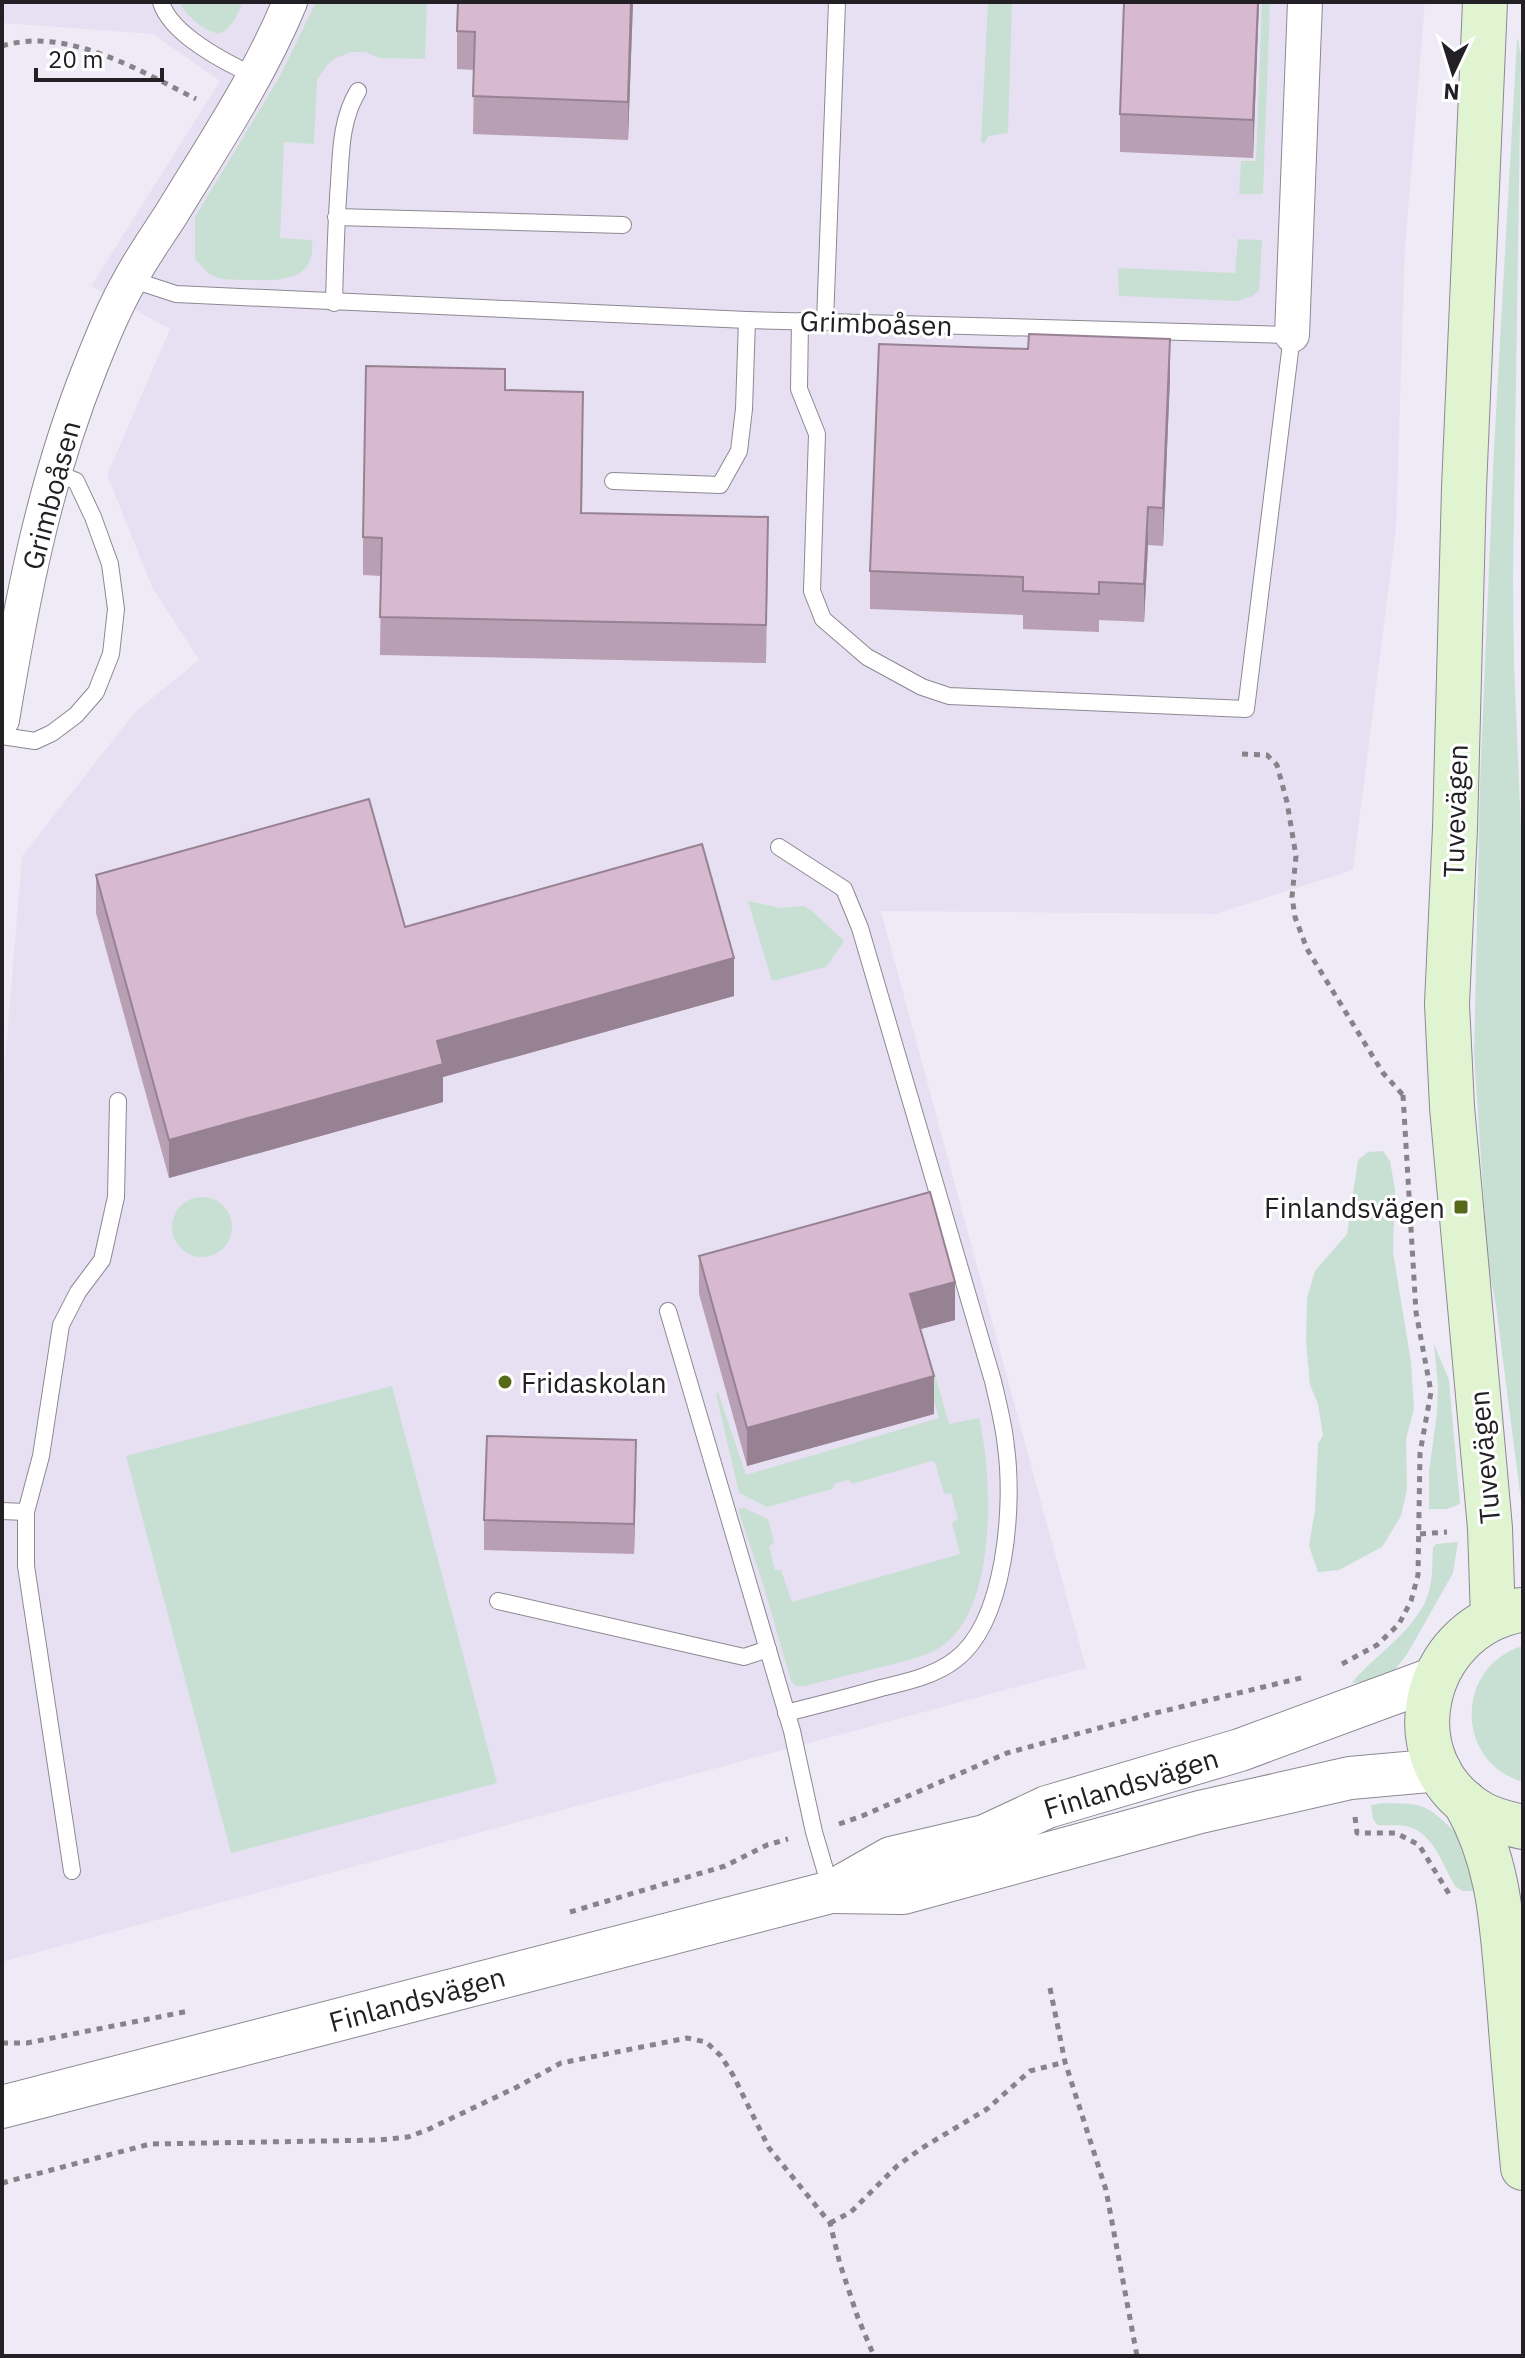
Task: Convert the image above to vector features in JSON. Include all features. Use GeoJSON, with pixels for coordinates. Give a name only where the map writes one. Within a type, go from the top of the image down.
{"type":"FeatureCollection","features":[{"type":"Feature","properties":{"kind":"main road","name":"Tuvevägen"},"geometry":{"type":"LineString","coordinates":[[1485,2],[1464,488],[1447,1004],[1452,1107],[1490,1528],[1508,1614],[1464,1636],[1452,1648],[1435,1678],[1427,1720],[1431,1746],[1478,1825],[1488,1849],[1500,1909],[1523,2168]]}},
{"type":"Feature","properties":{"kind":"main road"},"geometry":{"type":"LineString","coordinates":[[1453,1786],[1482,1814],[1523,1827]]}},
{"type":"Feature","properties":{"kind":"street","name":"Grimboåsen"},"geometry":{"type":"LineString","coordinates":[[2,720],[34,546],[53,472],[98,347],[130,279],[255,76],[290,2]]}},
{"type":"Feature","properties":{"kind":"street"},"geometry":{"type":"LineString","coordinates":[[1292,335],[1305,2]]}},
{"type":"Feature","properties":{"kind":"street","name":"Finlandsvägen"},"geometry":{"type":"LineString","coordinates":[[2,2107],[831,1892],[891,1858],[985,1836],[1047,1807],[1240,1750],[1435,1678]]}},
{"type":"Feature","properties":{"kind":"street","name":"Finlandsvägen"},"geometry":{"type":"LineString","coordinates":[[831,1892],[903,1893],[1200,1812],[1350,1778],[1453,1786]]}},
{"type":"Feature","properties":{"kind":"lane"},"geometry":{"type":"LineString","coordinates":[[161,2],[176,25],[198,44],[223,61],[255,76]]}},
{"type":"Feature","properties":{"kind":"lane"},"geometry":{"type":"LineString","coordinates":[[825,322],[837,2]]}},
{"type":"Feature","properties":{"kind":"lane"},"geometry":{"type":"LineString","coordinates":[[334,303],[336,217],[344,127],[358,91]]}},
{"type":"Feature","properties":{"kind":"lane"},"geometry":{"type":"LineString","coordinates":[[336,217],[623,225]]}},
{"type":"Feature","properties":{"kind":"lane","name":"Grimboåsen"},"geometry":{"type":"LineString","coordinates":[[130,279],[176,294],[334,303],[747,320],[1292,335]]}},
{"type":"Feature","properties":{"kind":"lane"},"geometry":{"type":"LineString","coordinates":[[613,481],[720,485],[739,451],[744,409],[747,320]]}},
{"type":"Feature","properties":{"kind":"lane"},"geometry":{"type":"LineString","coordinates":[[800,321],[799,389],[817,434],[812,591],[823,619],[867,657],[922,687],[949,696],[1246,709],[1292,335]]}},
{"type":"Feature","properties":{"kind":"lane"},"geometry":{"type":"LineString","coordinates":[[2,736],[35,741],[76,715],[96,692],[111,654],[116,609],[110,564],[76,481],[53,472]]}},
{"type":"Feature","properties":{"kind":"lane"},"geometry":{"type":"LineString","coordinates":[[779,847],[844,889],[860,928],[993,1381],[1006,1448],[1008,1507],[1004,1558],[992,1604],[977,1635],[956,1660],[921,1677],[786,1713]]}},
{"type":"Feature","properties":{"kind":"lane"},"geometry":{"type":"LineString","coordinates":[[72,1871],[26,1566],[26,1512],[41,1456],[61,1325],[78,1292],[102,1260],[116,1197],[118,1101]]}},
{"type":"Feature","properties":{"kind":"lane"},"geometry":{"type":"LineString","coordinates":[[668,1311],[786,1713],[831,1892]]}},
{"type":"Feature","properties":{"kind":"lane"},"geometry":{"type":"LineString","coordinates":[[2,1511],[26,1512]]}},
{"type":"Feature","properties":{"kind":"lane"},"geometry":{"type":"LineString","coordinates":[[498,1601],[744,1657],[768,1649]]}},
{"type":"Feature","properties":{"kind":"path"},"geometry":{"type":"LineString","coordinates":[[2,46],[14,42],[43,41],[82,46],[202,101]]}},
{"type":"Feature","properties":{"kind":"path"},"geometry":{"type":"LineString","coordinates":[[565,1914],[725,1866],[767,1845],[862,1816],[1007,1753],[1326,1672],[1377,1645],[1399,1624],[1411,1601],[1418,1575],[1420,1453],[1431,1392],[1416,1312],[1406,1095],[1383,1073],[1307,949],[1295,917],[1292,897],[1296,856],[1277,765],[1267,755],[1242,754]]}},
{"type":"Feature","properties":{"kind":"path"},"geometry":{"type":"LineString","coordinates":[[1326,1672],[1339,1713]]}},
{"type":"Feature","properties":{"kind":"path"},"geometry":{"type":"LineString","coordinates":[[1350,1778],[1357,1833],[1396,1833],[1419,1845],[1455,1905],[1474,1911],[1500,1909]]}},
{"type":"Feature","properties":{"kind":"path"},"geometry":{"type":"LineString","coordinates":[[1050,1988],[1065,2062],[1106,2190],[1137,2356]]}},
{"type":"Feature","properties":{"kind":"path"},"geometry":{"type":"LineString","coordinates":[[2,2043],[27,2043],[195,2010]]}},
{"type":"Feature","properties":{"kind":"path"},"geometry":{"type":"LineString","coordinates":[[2,2183],[150,2144],[408,2137],[561,2063],[687,2038],[706,2042],[721,2056],[769,2148],[830,2223],[840,2264],[874,2356]]}},
{"type":"Feature","properties":{"kind":"path"},"geometry":{"type":"LineString","coordinates":[[830,2223],[851,2212],[910,2157],[987,2109],[1030,2071],[1065,2062]]}},
{"type":"Feature","properties":{"kind":"shaded area"},"geometry":{"type":"Polygon","coordinates":[[[2,2],[1425,2],[1405,248],[1396,529],[1353,870],[1215,914],[881,911],[1086,1668],[2,1962],[2,1097],[22,856],[135,712],[199,660],[152,587],[107,475],[170,329],[91,286],[220,81],[153,34],[2,23],[2,2]]]}},
{"type":"Feature","properties":{"kind":"green space"},"geometry":{"type":"Polygon","coordinates":[[[179,2],[243,2],[230,25],[218,34],[196,22],[179,2]]]}},
{"type":"Feature","properties":{"kind":"green space"},"geometry":{"type":"Polygon","coordinates":[[[316,2],[427,2],[425,59],[380,58],[365,52],[352,52],[327,65],[317,80],[314,144],[284,142],[280,238],[312,240],[309,263],[296,275],[287,278],[217,278],[195,259],[195,217],[279,78],[316,2]]]}},
{"type":"Feature","properties":{"kind":"green space"},"geometry":{"type":"Polygon","coordinates":[[[988,2],[1012,2],[1008,133],[988,136],[984,144],[981,142],[988,2]]]}},
{"type":"Feature","properties":{"kind":"green space"},"geometry":{"type":"Polygon","coordinates":[[[1262,2],[1270,2],[1263,194],[1239,194],[1241,161],[1256,161],[1262,2]]]}},
{"type":"Feature","properties":{"kind":"green space"},"geometry":{"type":"Polygon","coordinates":[[[1517,39],[1521,57],[1513,579],[1523,876],[1523,1501],[1488,1263],[1474,1054],[1480,783],[1494,448],[1517,39]]]}},
{"type":"Feature","properties":{"kind":"green space"},"geometry":{"type":"Polygon","coordinates":[[[1238,239],[1262,240],[1259,290],[1253,296],[1237,301],[1119,296],[1118,268],[1235,273],[1238,239]]]}},
{"type":"Feature","properties":{"kind":"green space"},"geometry":{"type":"Polygon","coordinates":[[[748,901],[780,908],[804,906],[844,941],[826,967],[772,981],[748,901]]]}},
{"type":"Feature","properties":{"kind":"green space"},"geometry":{"type":"Polygon","coordinates":[[[1383,1151],[1390,1161],[1395,1189],[1393,1252],[1411,1362],[1414,1409],[1406,1439],[1407,1489],[1401,1516],[1382,1547],[1339,1570],[1318,1572],[1309,1546],[1315,1510],[1318,1443],[1323,1436],[1318,1404],[1310,1385],[1306,1342],[1307,1298],[1315,1271],[1347,1234],[1358,1160],[1368,1152],[1383,1151]]]}},
{"type":"Feature","properties":{"kind":"green space"},"geometry":{"type":"Polygon","coordinates":[[[202,1197],[214,1199],[223,1206],[230,1215],[230,1239],[223,1248],[214,1255],[202,1257],[190,1255],[181,1248],[174,1239],[172,1227],[174,1215],[181,1206],[190,1199],[202,1197]]]}},
{"type":"Feature","properties":{"kind":"green space"},"geometry":{"type":"Polygon","coordinates":[[[1434,1344],[1449,1380],[1460,1504],[1447,1509],[1429,1509],[1429,1471],[1438,1387],[1434,1344]]]}},
{"type":"Feature","properties":{"kind":"green space"},"geometry":{"type":"Polygon","coordinates":[[[923,1365],[934,1371],[949,1424],[979,1418],[984,1443],[988,1507],[981,1575],[972,1605],[958,1630],[939,1648],[904,1661],[796,1686],[791,1681],[738,1509],[744,1508],[768,1519],[774,1543],[769,1546],[775,1570],[781,1570],[792,1602],[960,1554],[952,1523],[958,1519],[951,1493],[944,1494],[935,1462],[931,1461],[852,1484],[849,1480],[836,1483],[832,1489],[767,1507],[739,1493],[716,1394],[718,1392],[746,1475],[939,1418],[923,1365]]]}},
{"type":"Feature","properties":{"kind":"green space"},"geometry":{"type":"Polygon","coordinates":[[[392,1386],[497,1783],[231,1853],[126,1456],[392,1386]]]}},
{"type":"Feature","properties":{"kind":"green space"},"geometry":{"type":"Polygon","coordinates":[[[1458,1542],[1453,1573],[1406,1656],[1392,1673],[1372,1682],[1352,1683],[1406,1629],[1424,1605],[1431,1581],[1433,1547],[1458,1542]]]}},
{"type":"Feature","properties":{"kind":"green space"},"geometry":{"type":"Polygon","coordinates":[[[1523,1646],[1523,1782],[1500,1771],[1484,1755],[1475,1735],[1472,1714],[1475,1693],[1485,1673],[1501,1657],[1523,1646]]]}},
{"type":"Feature","properties":{"kind":"green space"},"geometry":{"type":"Polygon","coordinates":[[[1383,1803],[1423,1807],[1465,1839],[1480,1891],[1462,1891],[1455,1886],[1431,1843],[1418,1831],[1405,1826],[1377,1825],[1371,1805],[1383,1803]]]}},
{"type":"Feature","properties":{"kind":"building"},"geometry":{"type":"Polygon","coordinates":[[[458,2],[631,2],[628,102],[473,96],[475,32],[457,31],[458,2]]]}},
{"type":"Feature","properties":{"kind":"building"},"geometry":{"type":"Polygon","coordinates":[[[1124,2],[1258,2],[1253,120],[1120,114],[1124,2]]]}},
{"type":"Feature","properties":{"kind":"building"},"geometry":{"type":"Polygon","coordinates":[[[1029,334],[1170,339],[1163,508],[1148,507],[1144,584],[1099,582],[1099,594],[1023,591],[1023,577],[870,571],[879,344],[1028,349],[1029,334]]]}},
{"type":"Feature","properties":{"kind":"building"},"geometry":{"type":"Polygon","coordinates":[[[366,366],[505,369],[505,390],[583,392],[581,513],[768,517],[766,625],[380,617],[382,538],[363,537],[366,366]]]}},
{"type":"Feature","properties":{"kind":"building"},"geometry":{"type":"Polygon","coordinates":[[[369,799],[405,927],[702,844],[734,958],[437,1041],[443,1064],[169,1140],[96,875],[369,799]]]}},
{"type":"Feature","properties":{"kind":"building"},"geometry":{"type":"Polygon","coordinates":[[[930,1192],[955,1282],[910,1294],[934,1376],[747,1428],[699,1256],[930,1192]]]}},
{"type":"Feature","properties":{"kind":"building"},"geometry":{"type":"Polygon","coordinates":[[[487,1436],[636,1440],[634,1524],[484,1520],[487,1436]]]}},
{"type":"Feature","properties":{"kind":"place","name":"Finlandsvägen"},"geometry":{"type":"Point","coordinates":[1461,1207]}},
{"type":"Feature","properties":{"kind":"place","name":"Fridaskolan"},"geometry":{"type":"Point","coordinates":[505,1382]}}]}
